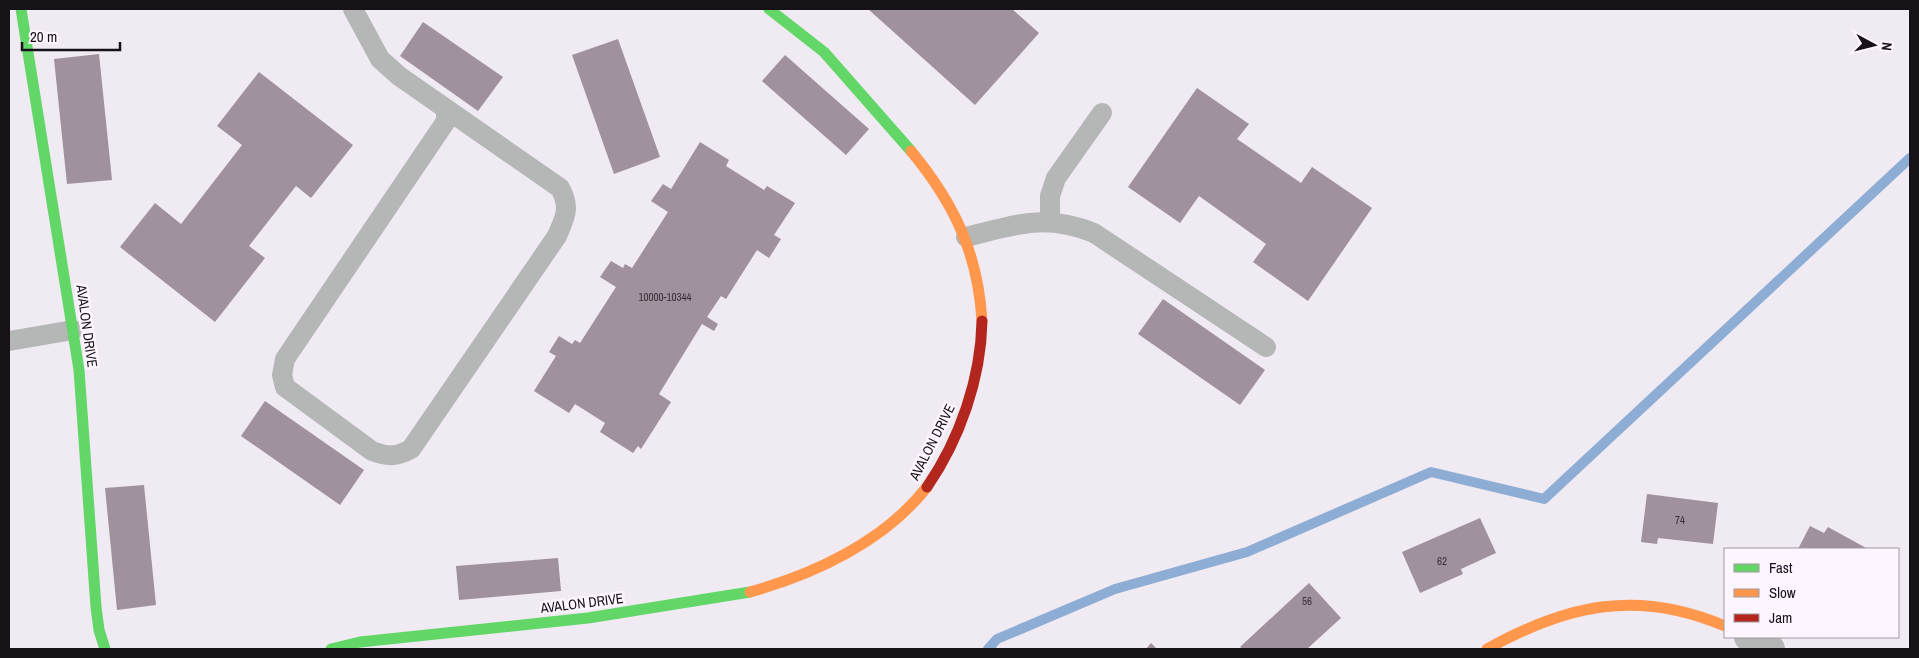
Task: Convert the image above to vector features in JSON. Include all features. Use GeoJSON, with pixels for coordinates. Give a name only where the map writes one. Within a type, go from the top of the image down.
{"type":"FeatureCollection","features":[{"type":"Feature","properties":{"kind":"street","name":"AVALON DRIVE"},"geometry":{"type":"LineString","coordinates":[[21,9],[78,370],[96,607],[99,630],[105,649]]}},
{"type":"Feature","properties":{"kind":"street","name":"AVALON DRIVE"},"geometry":{"type":"LineString","coordinates":[[331,649],[360,642],[543,624],[712,599],[778,584],[858,547],[900,515],[924,491],[950,446],[967,410],[982,340],[982,304],[977,272],[966,238],[938,190],[893,126],[820,48],[768,9]]}},
{"type":"Feature","properties":{"kind":"street"},"geometry":{"type":"LineString","coordinates":[[1487,649],[1505,638],[1558,619],[1622,604],[1668,608],[1701,615],[1724,626]]}},
{"type":"Feature","properties":{"kind":"street"},"geometry":{"type":"LineString","coordinates":[[1750,638],[1771,649]]}},
{"type":"Feature","properties":{"kind":"lane"},"geometry":{"type":"LineString","coordinates":[[353,9],[380,59],[399,76],[560,188],[567,201],[566,216],[557,236],[411,449],[399,456],[388,456],[372,451],[285,387],[282,375],[284,359],[446,121],[446,109]]}},
{"type":"Feature","properties":{"kind":"lane"},"geometry":{"type":"LineString","coordinates":[[1050,222],[1050,196],[1056,178],[1102,113]]}},
{"type":"Feature","properties":{"kind":"lane"},"geometry":{"type":"LineString","coordinates":[[966,238],[1028,222],[1071,224],[1094,233],[1266,347]]}},
{"type":"Feature","properties":{"kind":"lane"},"geometry":{"type":"LineString","coordinates":[[9,342],[72,330]]}},
{"type":"Feature","properties":{"kind":"building"},"geometry":{"type":"Polygon","coordinates":[[[868,9],[1012,9],[1039,33],[975,105],[868,9]]]}},
{"type":"Feature","properties":{"kind":"building"},"geometry":{"type":"Polygon","coordinates":[[[423,22],[503,77],[478,111],[400,56],[423,22]]]}},
{"type":"Feature","properties":{"kind":"building"},"geometry":{"type":"Polygon","coordinates":[[[618,39],[660,157],[614,174],[572,55],[618,39]]]}},
{"type":"Feature","properties":{"kind":"building"},"geometry":{"type":"Polygon","coordinates":[[[99,54],[112,180],[67,184],[54,59],[99,54]]]}},
{"type":"Feature","properties":{"kind":"building"},"geometry":{"type":"Polygon","coordinates":[[[785,55],[869,129],[846,155],[762,81],[785,55]]]}},
{"type":"Feature","properties":{"kind":"building"},"geometry":{"type":"Polygon","coordinates":[[[259,72],[353,145],[311,198],[296,186],[249,246],[265,258],[215,322],[120,247],[155,203],[181,224],[242,145],[217,126],[259,72]]]}},
{"type":"Feature","properties":{"kind":"building"},"geometry":{"type":"Polygon","coordinates":[[[1197,88],[1249,124],[1237,139],[1301,183],[1312,167],[1372,208],[1308,301],[1253,262],[1266,244],[1199,196],[1180,223],[1128,187],[1197,88]]]}},
{"type":"Feature","properties":{"kind":"building"},"geometry":{"type":"Polygon","coordinates":[[[700,142],[729,160],[726,166],[764,190],[767,186],[795,203],[774,235],[781,239],[769,258],[757,250],[726,299],[721,296],[707,317],[718,324],[714,331],[702,324],[659,394],[671,402],[641,449],[638,446],[633,453],[600,432],[605,423],[575,404],[569,413],[534,391],[556,356],[549,352],[559,336],[572,344],[575,340],[580,343],[616,287],[600,277],[611,261],[623,268],[625,264],[632,268],[668,212],[651,201],[663,184],[671,189],[700,142]]]}},
{"type":"Feature","properties":{"kind":"building"},"geometry":{"type":"Polygon","coordinates":[[[1163,299],[1265,370],[1240,405],[1138,334],[1163,299]]]}},
{"type":"Feature","properties":{"kind":"building"},"geometry":{"type":"Polygon","coordinates":[[[265,401],[364,470],[340,505],[241,436],[265,401]]]}},
{"type":"Feature","properties":{"kind":"building"},"geometry":{"type":"Polygon","coordinates":[[[144,485],[156,605],[117,610],[105,488],[144,485]]]}},
{"type":"Feature","properties":{"kind":"building"},"geometry":{"type":"Polygon","coordinates":[[[1647,494],[1718,503],[1713,544],[1658,538],[1657,544],[1641,542],[1647,494]]]}},
{"type":"Feature","properties":{"kind":"building"},"geometry":{"type":"Polygon","coordinates":[[[1480,518],[1496,553],[1461,569],[1463,574],[1420,593],[1402,552],[1480,518]]]}},
{"type":"Feature","properties":{"kind":"building"},"geometry":{"type":"Polygon","coordinates":[[[1810,526],[1824,533],[1828,527],[1866,548],[1799,548],[1810,526]]]}},
{"type":"Feature","properties":{"kind":"building"},"geometry":{"type":"Polygon","coordinates":[[[558,558],[561,591],[459,600],[456,566],[558,558]]]}},
{"type":"Feature","properties":{"kind":"building"},"geometry":{"type":"Polygon","coordinates":[[[1309,583],[1341,618],[1307,649],[1243,649],[1240,647],[1309,583]]]}},
{"type":"Feature","properties":{"kind":"building"},"geometry":{"type":"Polygon","coordinates":[[[1151,643],[1157,649],[1146,649],[1151,643]]]}},
{"type":"Feature","properties":{"kind":"waterway"},"geometry":{"type":"LineString","coordinates":[[988,649],[997,639],[1115,589],[1247,552],[1431,472],[1544,499],[1910,158]]}},
{"type":"Feature","properties":{"kind":"traffic: fast"},"geometry":{"type":"LineString","coordinates":[[21,9],[79,370],[96,607],[99,630],[105,649]]}},
{"type":"Feature","properties":{"kind":"traffic: fast"},"geometry":{"type":"LineString","coordinates":[[769,9],[824,52],[911,151]]}},
{"type":"Feature","properties":{"kind":"traffic: fast"},"geometry":{"type":"LineString","coordinates":[[331,649],[360,642],[588,618],[750,592]]}},
{"type":"Feature","properties":{"kind":"traffic: slow"},"geometry":{"type":"LineString","coordinates":[[911,151],[940,190],[961,230],[975,273],[980,296],[982,321]]}},
{"type":"Feature","properties":{"kind":"traffic: slow"},"geometry":{"type":"LineString","coordinates":[[750,592],[799,576],[847,553],[891,524],[927,487]]}},
{"type":"Feature","properties":{"kind":"traffic: slow"},"geometry":{"type":"LineString","coordinates":[[1487,649],[1546,621],[1575,612],[1604,607],[1633,605],[1662,608],[1693,615],[1724,626]]}},
{"type":"Feature","properties":{"kind":"traffic: jam"},"geometry":{"type":"LineString","coordinates":[[927,487],[959,428],[973,386],[981,343],[982,321]]}}]}
